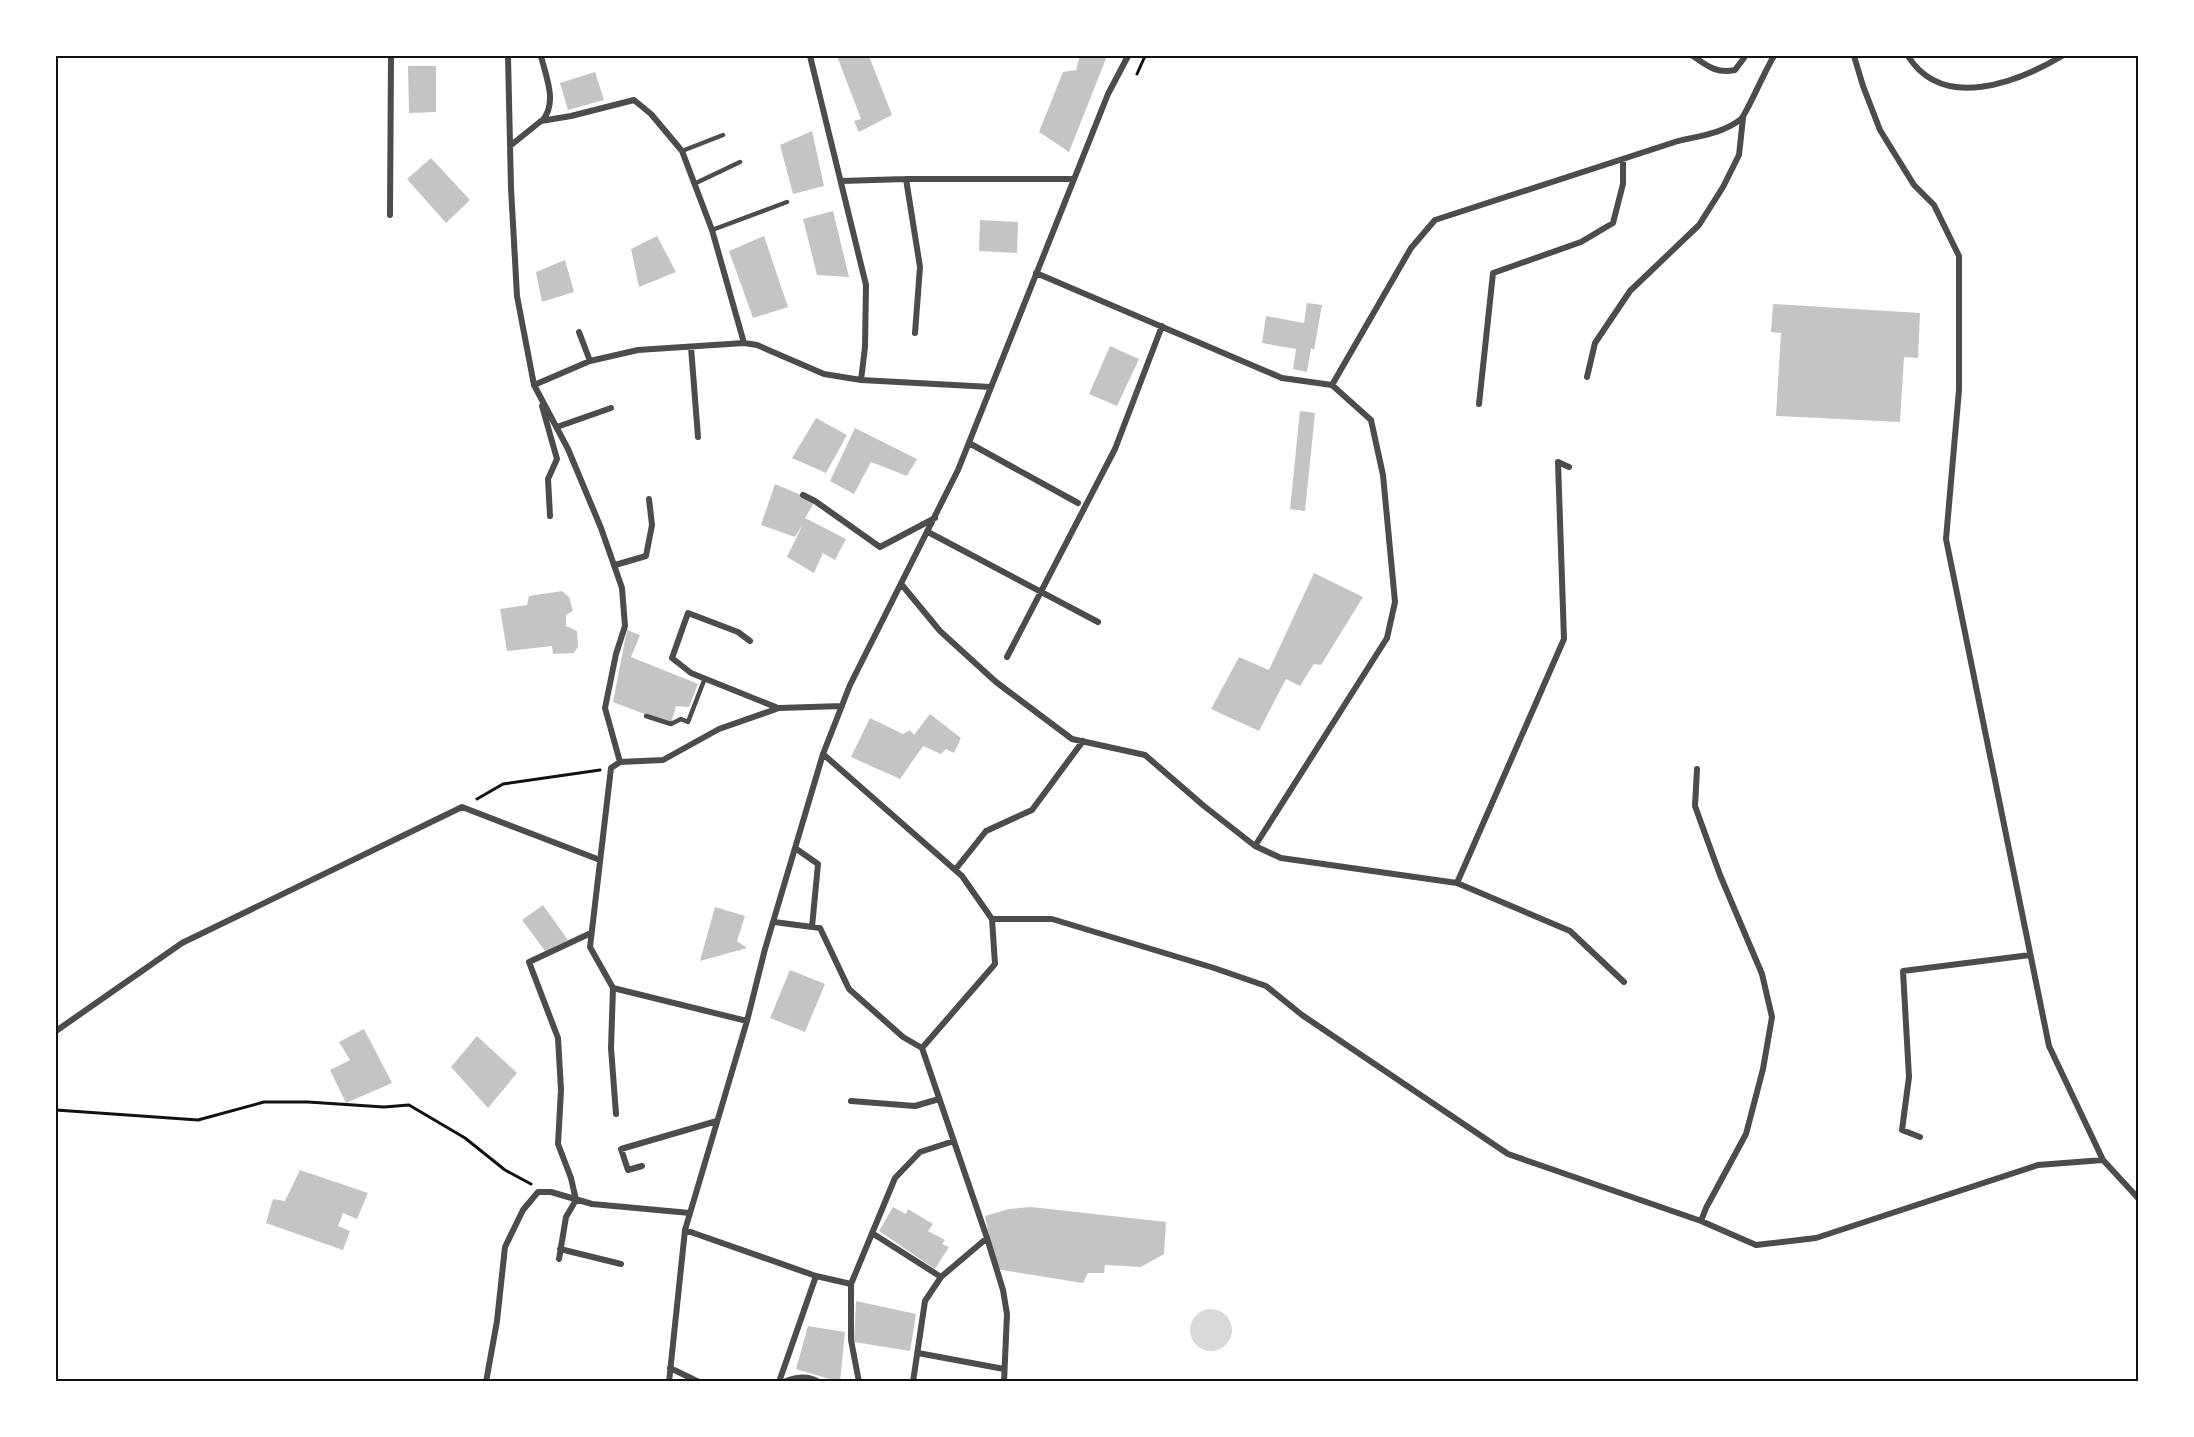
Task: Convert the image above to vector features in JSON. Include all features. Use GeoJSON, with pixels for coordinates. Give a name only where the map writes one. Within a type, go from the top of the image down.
{"type":"FeatureCollection","features":[{"type":"Feature","properties":{"kind":"street"},"geometry":{"type":"LineString","coordinates":[[390,214],[391,56]]}},
{"type":"Feature","properties":{"kind":"street"},"geometry":{"type":"LineString","coordinates":[[508,56],[517,296],[534,385],[572,459],[622,588],[625,626],[616,654],[605,708],[620,762]]}},
{"type":"Feature","properties":{"kind":"street"},"geometry":{"type":"LineString","coordinates":[[510,146],[549,113],[551,103],[541,56]]}},
{"type":"Feature","properties":{"kind":"street"},"geometry":{"type":"LineString","coordinates":[[810,56],[866,285],[865,347],[861,380]]}},
{"type":"Feature","properties":{"kind":"street"},"geometry":{"type":"LineString","coordinates":[[669,1382],[685,1230],[823,754],[850,685],[935,518],[969,443],[1108,94],[1128,56]]}},
{"type":"Feature","properties":{"kind":"street"},"geometry":{"type":"LineString","coordinates":[[1693,56],[1711,69],[1724,72],[1735,70],[1744,56]]}},
{"type":"Feature","properties":{"kind":"street"},"geometry":{"type":"LineString","coordinates":[[1587,377],[1595,343],[1630,291],[1699,225],[1723,187],[1739,155],[1743,118],[1762,74],[1774,56]]}},
{"type":"Feature","properties":{"kind":"street"},"geometry":{"type":"LineString","coordinates":[[1854,56],[1880,130],[1914,185],[1934,205],[1959,256],[1959,390],[1946,539],[2049,1046],[2103,1160],[2139,1198]]}},
{"type":"Feature","properties":{"kind":"street"},"geometry":{"type":"LineString","coordinates":[[1908,56],[1912,63],[1938,82],[1961,88],[1993,85],[2026,75],[2062,56]]}},
{"type":"Feature","properties":{"kind":"street"},"geometry":{"type":"LineString","coordinates":[[542,121],[634,100],[651,114],[682,151],[696,183],[744,343]]}},
{"type":"Feature","properties":{"kind":"street"},"geometry":{"type":"LineString","coordinates":[[1332,385],[1411,248],[1435,220],[1678,141],[1714,133],[1743,118]]}},
{"type":"Feature","properties":{"kind":"street"},"geometry":{"type":"LineString","coordinates":[[1479,404],[1493,273],[1581,242],[1613,223],[1623,184],[1623,159]]}},
{"type":"Feature","properties":{"kind":"street"},"geometry":{"type":"LineString","coordinates":[[906,179],[920,267],[915,333]]}},
{"type":"Feature","properties":{"kind":"street"},"geometry":{"type":"LineString","coordinates":[[841,181],[1074,179]]}},
{"type":"Feature","properties":{"kind":"street"},"geometry":{"type":"LineString","coordinates":[[1036,273],[1282,378],[1332,385],[1371,420],[1383,475],[1395,602],[1387,638],[1255,846]]}},
{"type":"Feature","properties":{"kind":"street"},"geometry":{"type":"LineString","coordinates":[[1007,657],[1115,449],[1162,326]]}},
{"type":"Feature","properties":{"kind":"street"},"geometry":{"type":"LineString","coordinates":[[579,332],[590,361]]}},
{"type":"Feature","properties":{"kind":"street"},"geometry":{"type":"LineString","coordinates":[[534,385],[590,361],[638,350],[744,343],[757,345],[824,375],[861,380],[991,387]]}},
{"type":"Feature","properties":{"kind":"street"},"geometry":{"type":"LineString","coordinates":[[691,347],[698,437]]}},
{"type":"Feature","properties":{"kind":"street"},"geometry":{"type":"LineString","coordinates":[[540,398],[557,459],[548,479],[550,516]]}},
{"type":"Feature","properties":{"kind":"street"},"geometry":{"type":"LineString","coordinates":[[557,427],[611,408]]}},
{"type":"Feature","properties":{"kind":"street"},"geometry":{"type":"LineString","coordinates":[[969,443],[1078,503]]}},
{"type":"Feature","properties":{"kind":"street"},"geometry":{"type":"LineString","coordinates":[[1457,882],[1564,639],[1558,462],[1569,467]]}},
{"type":"Feature","properties":{"kind":"street"},"geometry":{"type":"LineString","coordinates":[[803,495],[816,501],[880,546],[935,518]]}},
{"type":"Feature","properties":{"kind":"street"},"geometry":{"type":"LineString","coordinates":[[615,565],[646,556],[652,525],[649,499]]}},
{"type":"Feature","properties":{"kind":"street"},"geometry":{"type":"LineString","coordinates":[[928,532],[1098,622]]}},
{"type":"Feature","properties":{"kind":"street"},"geometry":{"type":"LineString","coordinates":[[902,585],[940,631],[996,682],[1072,739],[1145,755],[1255,846],[1281,858],[1457,882],[1570,931],[1624,982]]}},
{"type":"Feature","properties":{"kind":"street"},"geometry":{"type":"LineString","coordinates":[[750,641],[738,632],[688,613],[672,658],[691,673],[779,708]]}},
{"type":"Feature","properties":{"kind":"street"},"geometry":{"type":"LineString","coordinates":[[616,1114],[611,1048],[612,988],[590,947],[611,768],[620,762],[663,760],[719,729],[779,708],[842,706]]}},
{"type":"Feature","properties":{"kind":"street"},"geometry":{"type":"LineString","coordinates":[[955,870],[986,831],[1032,810],[1083,741]]}},
{"type":"Feature","properties":{"kind":"street"},"geometry":{"type":"LineString","coordinates":[[823,754],[962,876],[992,919],[995,964],[922,1048]]}},
{"type":"Feature","properties":{"kind":"street"},"geometry":{"type":"LineString","coordinates":[[1697,770],[1695,806],[1720,875],[1762,974],[1772,1017],[1763,1069],[1746,1134],[1701,1221]]}},
{"type":"Feature","properties":{"kind":"street"},"geometry":{"type":"LineString","coordinates":[[56,1031],[182,943],[462,807],[600,860]]}},
{"type":"Feature","properties":{"kind":"street"},"geometry":{"type":"LineString","coordinates":[[795,848],[818,864],[812,927]]}},
{"type":"Feature","properties":{"kind":"street"},"geometry":{"type":"LineString","coordinates":[[992,919],[1052,919],[1266,986],[1302,1015],[1508,1154],[1701,1221],[1756,1245],[1816,1238],[2038,1165],[2103,1160]]}},
{"type":"Feature","properties":{"kind":"street"},"geometry":{"type":"LineString","coordinates":[[774,922],[820,928],[849,989],[903,1037],[922,1048],[1003,1290],[1007,1314],[1004,1382]]}},
{"type":"Feature","properties":{"kind":"street"},"geometry":{"type":"LineString","coordinates":[[559,1259],[566,1217],[576,1200],[572,1178],[558,1144],[561,1090],[558,1038],[529,962],[591,933]]}},
{"type":"Feature","properties":{"kind":"street"},"geometry":{"type":"LineString","coordinates":[[1920,1137],[1902,1130],[1909,1077],[1903,971],[2030,955]]}},
{"type":"Feature","properties":{"kind":"street"},"geometry":{"type":"LineString","coordinates":[[612,988],[747,1021]]}},
{"type":"Feature","properties":{"kind":"street"},"geometry":{"type":"LineString","coordinates":[[851,1101],[915,1106],[939,1099]]}},
{"type":"Feature","properties":{"kind":"street"},"geometry":{"type":"LineString","coordinates":[[642,1166],[628,1170],[621,1149],[717,1121]]}},
{"type":"Feature","properties":{"kind":"street"},"geometry":{"type":"LineString","coordinates":[[858,1382],[850,1340],[851,1284],[895,1178],[920,1152],[954,1141]]}},
{"type":"Feature","properties":{"kind":"street"},"geometry":{"type":"LineString","coordinates":[[486,1382],[497,1321],[505,1247],[523,1210],[538,1192],[551,1192],[592,1204],[690,1213]]}},
{"type":"Feature","properties":{"kind":"street"},"geometry":{"type":"LineString","coordinates":[[685,1230],[816,1276],[851,1284]]}},
{"type":"Feature","properties":{"kind":"street"},"geometry":{"type":"LineString","coordinates":[[872,1233],[941,1277]]}},
{"type":"Feature","properties":{"kind":"street"},"geometry":{"type":"LineString","coordinates":[[913,1382],[925,1301],[941,1277],[987,1238]]}},
{"type":"Feature","properties":{"kind":"street"},"geometry":{"type":"LineString","coordinates":[[560,1249],[621,1264]]}},
{"type":"Feature","properties":{"kind":"street"},"geometry":{"type":"LineString","coordinates":[[782,1382],[816,1276]]}},
{"type":"Feature","properties":{"kind":"street"},"geometry":{"type":"LineString","coordinates":[[918,1353],[1005,1370]]}},
{"type":"Feature","properties":{"kind":"street"},"geometry":{"type":"LineString","coordinates":[[670,1368],[699,1382]]}},
{"type":"Feature","properties":{"kind":"street"},"geometry":{"type":"LineString","coordinates":[[782,1382],[792,1378],[810,1377],[819,1382]]}},
{"type":"Feature","properties":{"kind":"lane"},"geometry":{"type":"LineString","coordinates":[[682,151],[723,135]]}},
{"type":"Feature","properties":{"kind":"lane"},"geometry":{"type":"LineString","coordinates":[[696,183],[740,162]]}},
{"type":"Feature","properties":{"kind":"lane"},"geometry":{"type":"LineString","coordinates":[[711,230],[788,202]]}},
{"type":"Feature","properties":{"kind":"lane"},"geometry":{"type":"LineString","coordinates":[[646,716],[671,724],[681,719],[688,722],[705,678]]}},
{"type":"Feature","properties":{"kind":"path"},"geometry":{"type":"LineString","coordinates":[[1137,74],[1144,56]]}},
{"type":"Feature","properties":{"kind":"path"},"geometry":{"type":"LineString","coordinates":[[462,807],[503,784],[611,768]]}},
{"type":"Feature","properties":{"kind":"path"},"geometry":{"type":"LineString","coordinates":[[56,1110],[198,1120],[264,1102],[308,1102],[384,1107],[409,1105],[465,1138],[505,1170],[551,1192]]}},
{"type":"Feature","properties":{"kind":"shaded area"},"geometry":{"type":"Polygon","coordinates":[[[1211,1309],[1226,1315],[1232,1330],[1226,1345],[1211,1351],[1196,1345],[1190,1330],[1196,1315],[1211,1309]]]}},
{"type":"Feature","properties":{"kind":"building"},"geometry":{"type":"Polygon","coordinates":[[[837,56],[869,56],[892,115],[859,132],[854,121],[861,119],[837,56]]]}},
{"type":"Feature","properties":{"kind":"building"},"geometry":{"type":"Polygon","coordinates":[[[1080,56],[1107,56],[1069,152],[1039,132],[1063,72],[1076,70],[1080,56]]]}},
{"type":"Feature","properties":{"kind":"building"},"geometry":{"type":"Polygon","coordinates":[[[408,66],[436,66],[436,112],[409,113],[408,66]]]}},
{"type":"Feature","properties":{"kind":"building"},"geometry":{"type":"Polygon","coordinates":[[[595,72],[604,100],[568,110],[560,83],[595,72]]]}},
{"type":"Feature","properties":{"kind":"building"},"geometry":{"type":"Polygon","coordinates":[[[812,131],[824,186],[793,194],[780,145],[812,131]]]}},
{"type":"Feature","properties":{"kind":"building"},"geometry":{"type":"Polygon","coordinates":[[[431,158],[470,200],[446,223],[407,179],[431,158]]]}},
{"type":"Feature","properties":{"kind":"building"},"geometry":{"type":"Polygon","coordinates":[[[833,211],[849,277],[817,275],[803,219],[833,211]]]}},
{"type":"Feature","properties":{"kind":"building"},"geometry":{"type":"Polygon","coordinates":[[[980,220],[1018,222],[1017,253],[979,251],[980,220]]]}},
{"type":"Feature","properties":{"kind":"building"},"geometry":{"type":"Polygon","coordinates":[[[657,236],[676,272],[639,287],[631,249],[657,236]]]}},
{"type":"Feature","properties":{"kind":"building"},"geometry":{"type":"Polygon","coordinates":[[[764,236],[788,307],[753,318],[729,251],[764,236]]]}},
{"type":"Feature","properties":{"kind":"building"},"geometry":{"type":"Polygon","coordinates":[[[565,260],[574,292],[542,302],[536,272],[565,260]]]}},
{"type":"Feature","properties":{"kind":"building"},"geometry":{"type":"Polygon","coordinates":[[[1307,303],[1322,305],[1314,350],[1311,348],[1307,372],[1293,369],[1296,349],[1262,343],[1266,316],[1304,323],[1307,303]]]}},
{"type":"Feature","properties":{"kind":"building"},"geometry":{"type":"Polygon","coordinates":[[[1773,304],[1920,313],[1918,358],[1904,357],[1900,422],[1776,416],[1781,333],[1771,332],[1773,304]]]}},
{"type":"Feature","properties":{"kind":"building"},"geometry":{"type":"Polygon","coordinates":[[[1110,346],[1139,359],[1117,406],[1089,394],[1110,346]]]}},
{"type":"Feature","properties":{"kind":"building"},"geometry":{"type":"Polygon","coordinates":[[[1300,411],[1315,413],[1305,511],[1290,509],[1300,411]]]}},
{"type":"Feature","properties":{"kind":"building"},"geometry":{"type":"Polygon","coordinates":[[[816,418],[847,435],[826,473],[792,458],[816,418]]]}},
{"type":"Feature","properties":{"kind":"building"},"geometry":{"type":"Polygon","coordinates":[[[855,428],[917,459],[907,476],[871,462],[854,494],[830,481],[855,428]]]}},
{"type":"Feature","properties":{"kind":"building"},"geometry":{"type":"Polygon","coordinates":[[[775,484],[815,501],[805,518],[846,539],[835,560],[823,553],[814,573],[787,557],[803,524],[795,537],[761,525],[775,484]]]}},
{"type":"Feature","properties":{"kind":"building"},"geometry":{"type":"Polygon","coordinates":[[[1314,573],[1363,597],[1321,665],[1314,664],[1300,686],[1286,679],[1259,731],[1211,709],[1239,657],[1269,670],[1314,573]]]}},
{"type":"Feature","properties":{"kind":"building"},"geometry":{"type":"Polygon","coordinates":[[[562,591],[569,597],[573,611],[566,615],[566,626],[577,631],[578,647],[574,653],[553,654],[552,646],[507,651],[500,609],[527,605],[529,596],[562,591]]]}},
{"type":"Feature","properties":{"kind":"building"},"geometry":{"type":"Polygon","coordinates":[[[627,630],[640,635],[631,657],[698,684],[689,707],[676,706],[671,724],[613,702],[627,630]]]}},
{"type":"Feature","properties":{"kind":"building"},"geometry":{"type":"Polygon","coordinates":[[[930,714],[961,738],[954,753],[946,749],[941,754],[923,746],[900,779],[851,757],[870,718],[903,734],[910,730],[914,735],[930,714]]]}},
{"type":"Feature","properties":{"kind":"building"},"geometry":{"type":"Polygon","coordinates":[[[543,905],[568,940],[545,951],[522,920],[543,905]]]}},
{"type":"Feature","properties":{"kind":"building"},"geometry":{"type":"Polygon","coordinates":[[[715,907],[745,916],[737,941],[747,948],[700,961],[715,907]]]}},
{"type":"Feature","properties":{"kind":"building"},"geometry":{"type":"Polygon","coordinates":[[[790,970],[825,984],[805,1032],[770,1018],[790,970]]]}},
{"type":"Feature","properties":{"kind":"building"},"geometry":{"type":"Polygon","coordinates":[[[364,1029],[392,1083],[346,1103],[330,1070],[350,1060],[339,1042],[364,1029]]]}},
{"type":"Feature","properties":{"kind":"building"},"geometry":{"type":"Polygon","coordinates":[[[477,1036],[517,1073],[488,1108],[451,1067],[477,1036]]]}},
{"type":"Feature","properties":{"kind":"building"},"geometry":{"type":"Polygon","coordinates":[[[300,1170],[368,1193],[357,1219],[343,1213],[338,1226],[350,1231],[343,1250],[266,1223],[273,1199],[285,1201],[300,1170]]]}},
{"type":"Feature","properties":{"kind":"building"},"geometry":{"type":"Polygon","coordinates":[[[893,1207],[906,1214],[908,1209],[933,1224],[928,1231],[945,1240],[942,1244],[949,1247],[935,1269],[879,1231],[893,1207]]]}},
{"type":"Feature","properties":{"kind":"building"},"geometry":{"type":"Polygon","coordinates":[[[1031,1207],[1166,1222],[1164,1254],[1141,1267],[1105,1265],[1104,1273],[1088,1273],[1083,1283],[996,1269],[985,1216],[1009,1209],[1031,1207]]]}},
{"type":"Feature","properties":{"kind":"building"},"geometry":{"type":"Polygon","coordinates":[[[856,1301],[916,1314],[910,1351],[854,1342],[856,1301]]]}},
{"type":"Feature","properties":{"kind":"building"},"geometry":{"type":"Polygon","coordinates":[[[808,1326],[845,1332],[840,1382],[796,1369],[808,1326]]]}}]}
